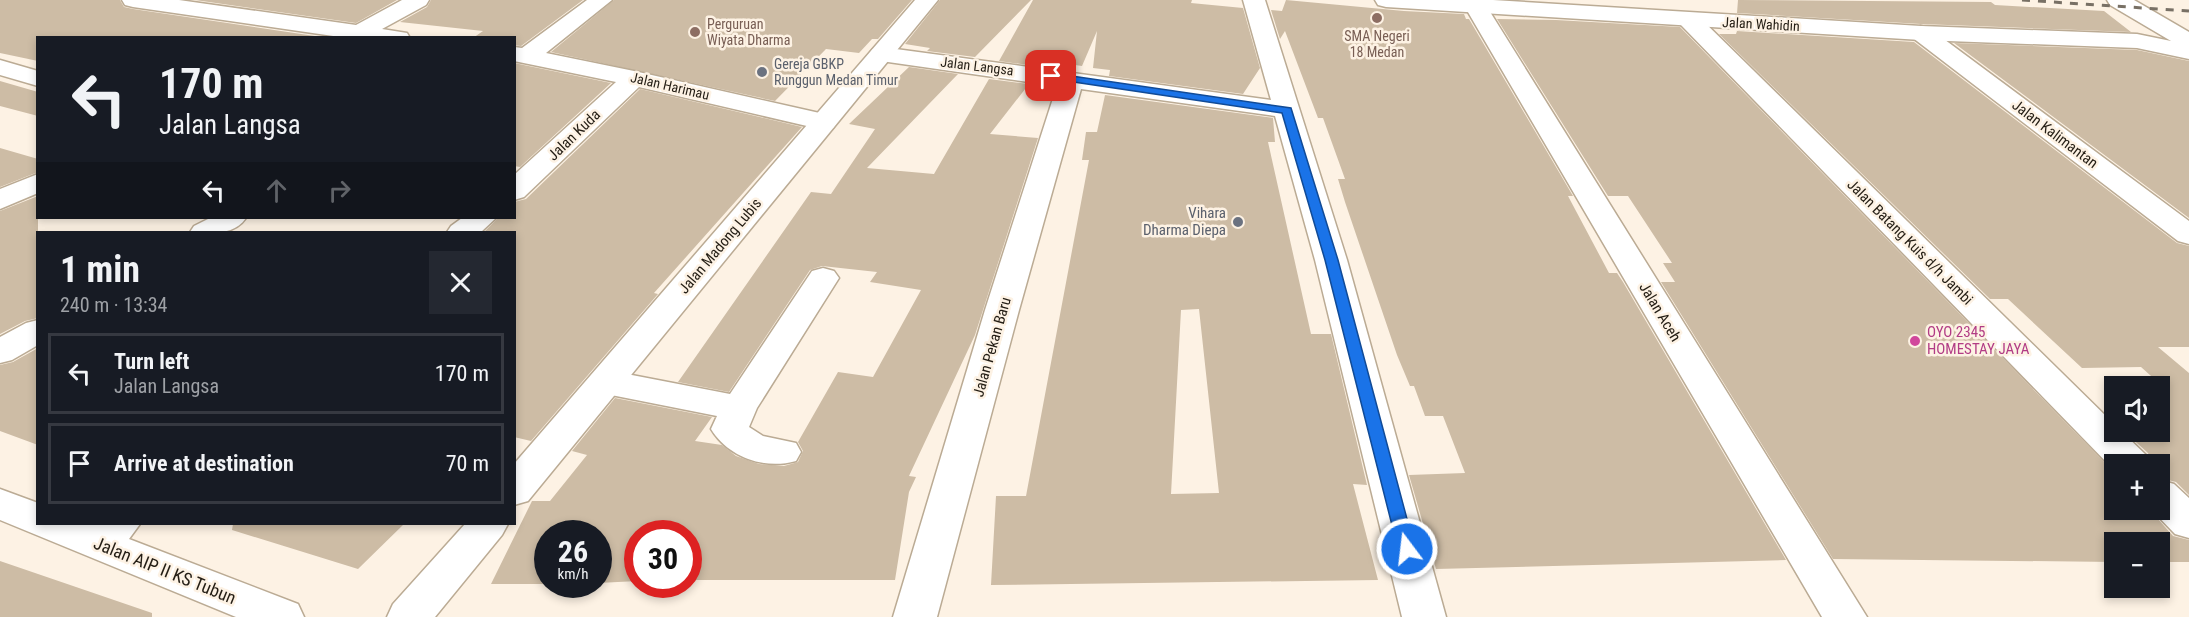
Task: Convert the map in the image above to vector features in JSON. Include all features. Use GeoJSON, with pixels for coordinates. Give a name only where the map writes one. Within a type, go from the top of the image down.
{"type":"FeatureCollection","features":[{"type":"Feature","properties":{"kind":"street"},"geometry":{"type":"LineString","coordinates":[[133,0],[200,3],[257,17],[355,35],[418,0]]}},
{"type":"Feature","properties":{"kind":"street"},"geometry":{"type":"LineString","coordinates":[[257,17],[293,0]]}},
{"type":"Feature","properties":{"kind":"street"},"geometry":{"type":"LineString","coordinates":[[521,55],[601,0]]}},
{"type":"Feature","properties":{"kind":"street","name":"Jalan Madong Lubis"},"geometry":{"type":"LineString","coordinates":[[516,489],[927,0]]}},
{"type":"Feature","properties":{"kind":"street"},"geometry":{"type":"LineString","coordinates":[[1254,0],[1331,260],[1424,617]]}},
{"type":"Feature","properties":{"kind":"street","name":"Jalan Wahidin"},"geometry":{"type":"LineString","coordinates":[[1386,0],[1921,33],[2188,44]]}},
{"type":"Feature","properties":{"kind":"street"},"geometry":{"type":"LineString","coordinates":[[2118,0],[2188,44]]}},
{"type":"Feature","properties":{"kind":"street","name":"Jalan Aceh"},"geometry":{"type":"LineString","coordinates":[[1476,7],[1845,617]]}},
{"type":"Feature","properties":{"kind":"street","name":"Jalan Batang Kuis d/h Jambi"},"geometry":{"type":"LineString","coordinates":[[1689,20],[2121,454]]}},
{"type":"Feature","properties":{"kind":"street","name":"Jalan Wahidin"},"geometry":{"type":"LineString","coordinates":[[2137,41],[2165,28]]}},
{"type":"Feature","properties":{"kind":"street","name":"Jalan Kalimantan"},"geometry":{"type":"LineString","coordinates":[[1921,33],[2189,235]]}},
{"type":"Feature","properties":{"kind":"street","name":"Jalan Langsa"},"geometry":{"type":"LineString","coordinates":[[881,54],[1287,110]]}},
{"type":"Feature","properties":{"kind":"street","name":"Jalan Harimau"},"geometry":{"type":"LineString","coordinates":[[521,55],[634,78],[824,122]]}},
{"type":"Feature","properties":{"kind":"street"},"geometry":{"type":"LineString","coordinates":[[0,67],[36,78]]}},
{"type":"Feature","properties":{"kind":"street","name":"Jalan Kuda"},"geometry":{"type":"LineString","coordinates":[[517,186],[634,78]]}},
{"type":"Feature","properties":{"kind":"street","name":"Jalan Pekan Baru"},"geometry":{"type":"LineString","coordinates":[[915,617],[1002,310],[1072,79]]}},
{"type":"Feature","properties":{"kind":"street"},"geometry":{"type":"LineString","coordinates":[[0,200],[36,183]]}},
{"type":"Feature","properties":{"kind":"street"},"geometry":{"type":"LineString","coordinates":[[207,231],[229,219]]}},
{"type":"Feature","properties":{"kind":"street"},"geometry":{"type":"LineString","coordinates":[[463,231],[480,219]]}},
{"type":"Feature","properties":{"kind":"street"},"geometry":{"type":"LineString","coordinates":[[782,452],[750,446],[730,429],[739,408],[823,278]]}},
{"type":"Feature","properties":{"kind":"street"},"geometry":{"type":"LineString","coordinates":[[0,352],[36,331]]}},
{"type":"Feature","properties":{"kind":"street"},"geometry":{"type":"LineString","coordinates":[[606,382],[739,408]]}},
{"type":"Feature","properties":{"kind":"street"},"geometry":{"type":"LineString","coordinates":[[0,504],[36,518]]}},
{"type":"Feature","properties":{"kind":"street"},"geometry":{"type":"LineString","coordinates":[[2170,504],[2189,523]]}},
{"type":"Feature","properties":{"kind":"street","name":"Jalan AIP II KS Tubun"},"geometry":{"type":"LineString","coordinates":[[55,525],[108,533],[282,617]]}},
{"type":"Feature","properties":{"kind":"street"},"geometry":{"type":"LineString","coordinates":[[409,617],[487,525]]}},
{"type":"Feature","properties":{"kind":"building"},"geometry":{"type":"Polygon","coordinates":[[[0,0],[120,0],[124,7],[133,9],[315,36],[36,36],[36,61],[0,53],[0,0]]]}},
{"type":"Feature","properties":{"kind":"building"},"geometry":{"type":"Polygon","coordinates":[[[195,0],[397,0],[356,23],[195,0]]]}},
{"type":"Feature","properties":{"kind":"building"},"geometry":{"type":"Polygon","coordinates":[[[431,0],[583,0],[521,46],[516,45],[516,36],[476,36],[483,31],[400,22],[427,7],[431,0]]]}},
{"type":"Feature","properties":{"kind":"building"},"geometry":{"type":"Polygon","coordinates":[[[614,0],[912,0],[878,39],[872,39],[859,53],[826,49],[775,101],[551,52],[614,0]]]}},
{"type":"Feature","properties":{"kind":"building"},"geometry":{"type":"Polygon","coordinates":[[[940,0],[1031,0],[975,57],[927,51],[930,48],[905,44],[940,0]]]}},
{"type":"Feature","properties":{"kind":"building"},"geometry":{"type":"Polygon","coordinates":[[[1033,0],[1192,0],[1191,3],[1243,8],[1260,68],[1243,94],[1109,76],[1110,70],[1093,68],[1097,31],[1082,66],[1047,61],[1042,67],[999,61],[1033,0]]]}},
{"type":"Feature","properties":{"kind":"building"},"geometry":{"type":"Polygon","coordinates":[[[1286,0],[1464,14],[1466,19],[1469,19],[1573,196],[1568,196],[1609,273],[1617,273],[1623,282],[1786,560],[1436,569],[1409,475],[1465,473],[1443,416],[1425,416],[1414,386],[1410,386],[1397,355],[1345,202],[1338,179],[1345,179],[1323,118],[1318,118],[1285,31],[1280,39],[1271,10],[1282,11],[1286,0]]]}},
{"type":"Feature","properties":{"kind":"building"},"geometry":{"type":"Polygon","coordinates":[[[1738,0],[1991,2],[1995,5],[2104,11],[2131,32],[1921,24],[1737,13],[1738,0]]]}},
{"type":"Feature","properties":{"kind":"building"},"geometry":{"type":"Polygon","coordinates":[[[1497,19],[1680,27],[2104,462],[2104,520],[2159,520],[2169,532],[2104,532],[2104,562],[1833,559],[1661,282],[1675,282],[1663,263],[1672,263],[1628,196],[1608,196],[1497,19]]]}},
{"type":"Feature","properties":{"kind":"building"},"geometry":{"type":"Polygon","coordinates":[[[1737,31],[1914,42],[2177,243],[2189,246],[2189,347],[2158,347],[2189,373],[2189,495],[2176,482],[2170,480],[2170,454],[2148,454],[2136,442],[2170,442],[2170,376],[2151,376],[2141,367],[2082,368],[2008,299],[1990,299],[1719,34],[1736,34],[1737,31]]]}},
{"type":"Feature","properties":{"kind":"building"},"geometry":{"type":"Polygon","coordinates":[[[1954,43],[2137,50],[2189,61],[2189,218],[1954,43]]]}},
{"type":"Feature","properties":{"kind":"building"},"geometry":{"type":"Polygon","coordinates":[[[516,63],[611,83],[520,167],[516,166],[516,63]]]}},
{"type":"Feature","properties":{"kind":"building"},"geometry":{"type":"Polygon","coordinates":[[[909,67],[958,74],[867,168],[934,174],[989,79],[1029,84],[990,134],[1038,138],[975,335],[909,476],[916,477],[909,492],[895,580],[702,580],[702,520],[624,520],[624,582],[612,582],[612,520],[534,520],[534,584],[491,584],[532,501],[550,501],[587,455],[572,451],[615,398],[712,417],[695,441],[722,445],[736,456],[759,464],[784,466],[798,462],[803,451],[798,442],[838,372],[873,377],[921,290],[870,282],[877,272],[822,266],[810,270],[729,392],[678,382],[811,192],[831,194],[875,129],[849,124],[909,67]]]}},
{"type":"Feature","properties":{"kind":"building"},"geometry":{"type":"Polygon","coordinates":[[[0,81],[36,91],[36,115],[0,106],[0,81]]]}},
{"type":"Feature","properties":{"kind":"building"},"geometry":{"type":"Polygon","coordinates":[[[640,89],[802,127],[654,293],[658,294],[531,441],[516,437],[516,231],[485,231],[497,219],[516,219],[516,202],[526,199],[640,89]]]}},
{"type":"Feature","properties":{"kind":"building"},"geometry":{"type":"Polygon","coordinates":[[[1105,95],[1273,118],[1275,142],[1268,142],[1311,334],[1331,334],[1367,485],[1353,484],[1378,580],[991,585],[996,496],[1026,496],[1089,160],[1082,160],[1086,132],[1097,132],[1105,95]],[[1199,309],[1181,310],[1171,494],[1219,493],[1199,309]]]}},
{"type":"Feature","properties":{"kind":"building"},"geometry":{"type":"Polygon","coordinates":[[[0,148],[36,158],[36,173],[0,187],[0,148]]]}},
{"type":"Feature","properties":{"kind":"building"},"geometry":{"type":"Polygon","coordinates":[[[36,197],[38,231],[36,231],[36,318],[25,321],[0,334],[0,211],[36,197]]]}},
{"type":"Feature","properties":{"kind":"building"},"geometry":{"type":"Polygon","coordinates":[[[36,349],[36,444],[0,431],[0,365],[13,362],[36,349]]]}},
{"type":"Feature","properties":{"kind":"building"},"geometry":{"type":"Polygon","coordinates":[[[233,525],[403,525],[358,569],[232,530],[233,525]]]}},
{"type":"Feature","properties":{"kind":"building"},"geometry":{"type":"Polygon","coordinates":[[[2170,533],[2173,536],[2189,540],[2189,562],[2170,562],[2170,533]]]}},
{"type":"Feature","properties":{"kind":"building"},"geometry":{"type":"Polygon","coordinates":[[[0,561],[152,613],[152,617],[0,617],[0,561]]]}},
{"type":"Feature","properties":{"kind":"railway"},"geometry":{"type":"LineString","coordinates":[[2022,0],[2189,11]]}},
{"type":"Feature","properties":{"kind":"place","name":"SMA Negeri 18 Medan"},"geometry":{"type":"Point","coordinates":[1377,18]}},
{"type":"Feature","properties":{"kind":"place","name":"Perguruan Wiyata Dharma"},"geometry":{"type":"Point","coordinates":[695,32]}},
{"type":"Feature","properties":{"kind":"place","name":"Gereja GBKP Runggun Medan Timur"},"geometry":{"type":"Point","coordinates":[762,72]}},
{"type":"Feature","properties":{"kind":"place","name":"Vihara Dharma Diepa"},"geometry":{"type":"Point","coordinates":[1238,222]}},
{"type":"Feature","properties":{"kind":"place","name":"OYO 2345 HOMESTAY JAYA"},"geometry":{"type":"Point","coordinates":[1915,341]}},
{"type":"Feature","properties":{"kind":"route"},"geometry":{"type":"LineString","coordinates":[[1051,76],[1287,110],[1331,260],[1407,549]]}}]}
